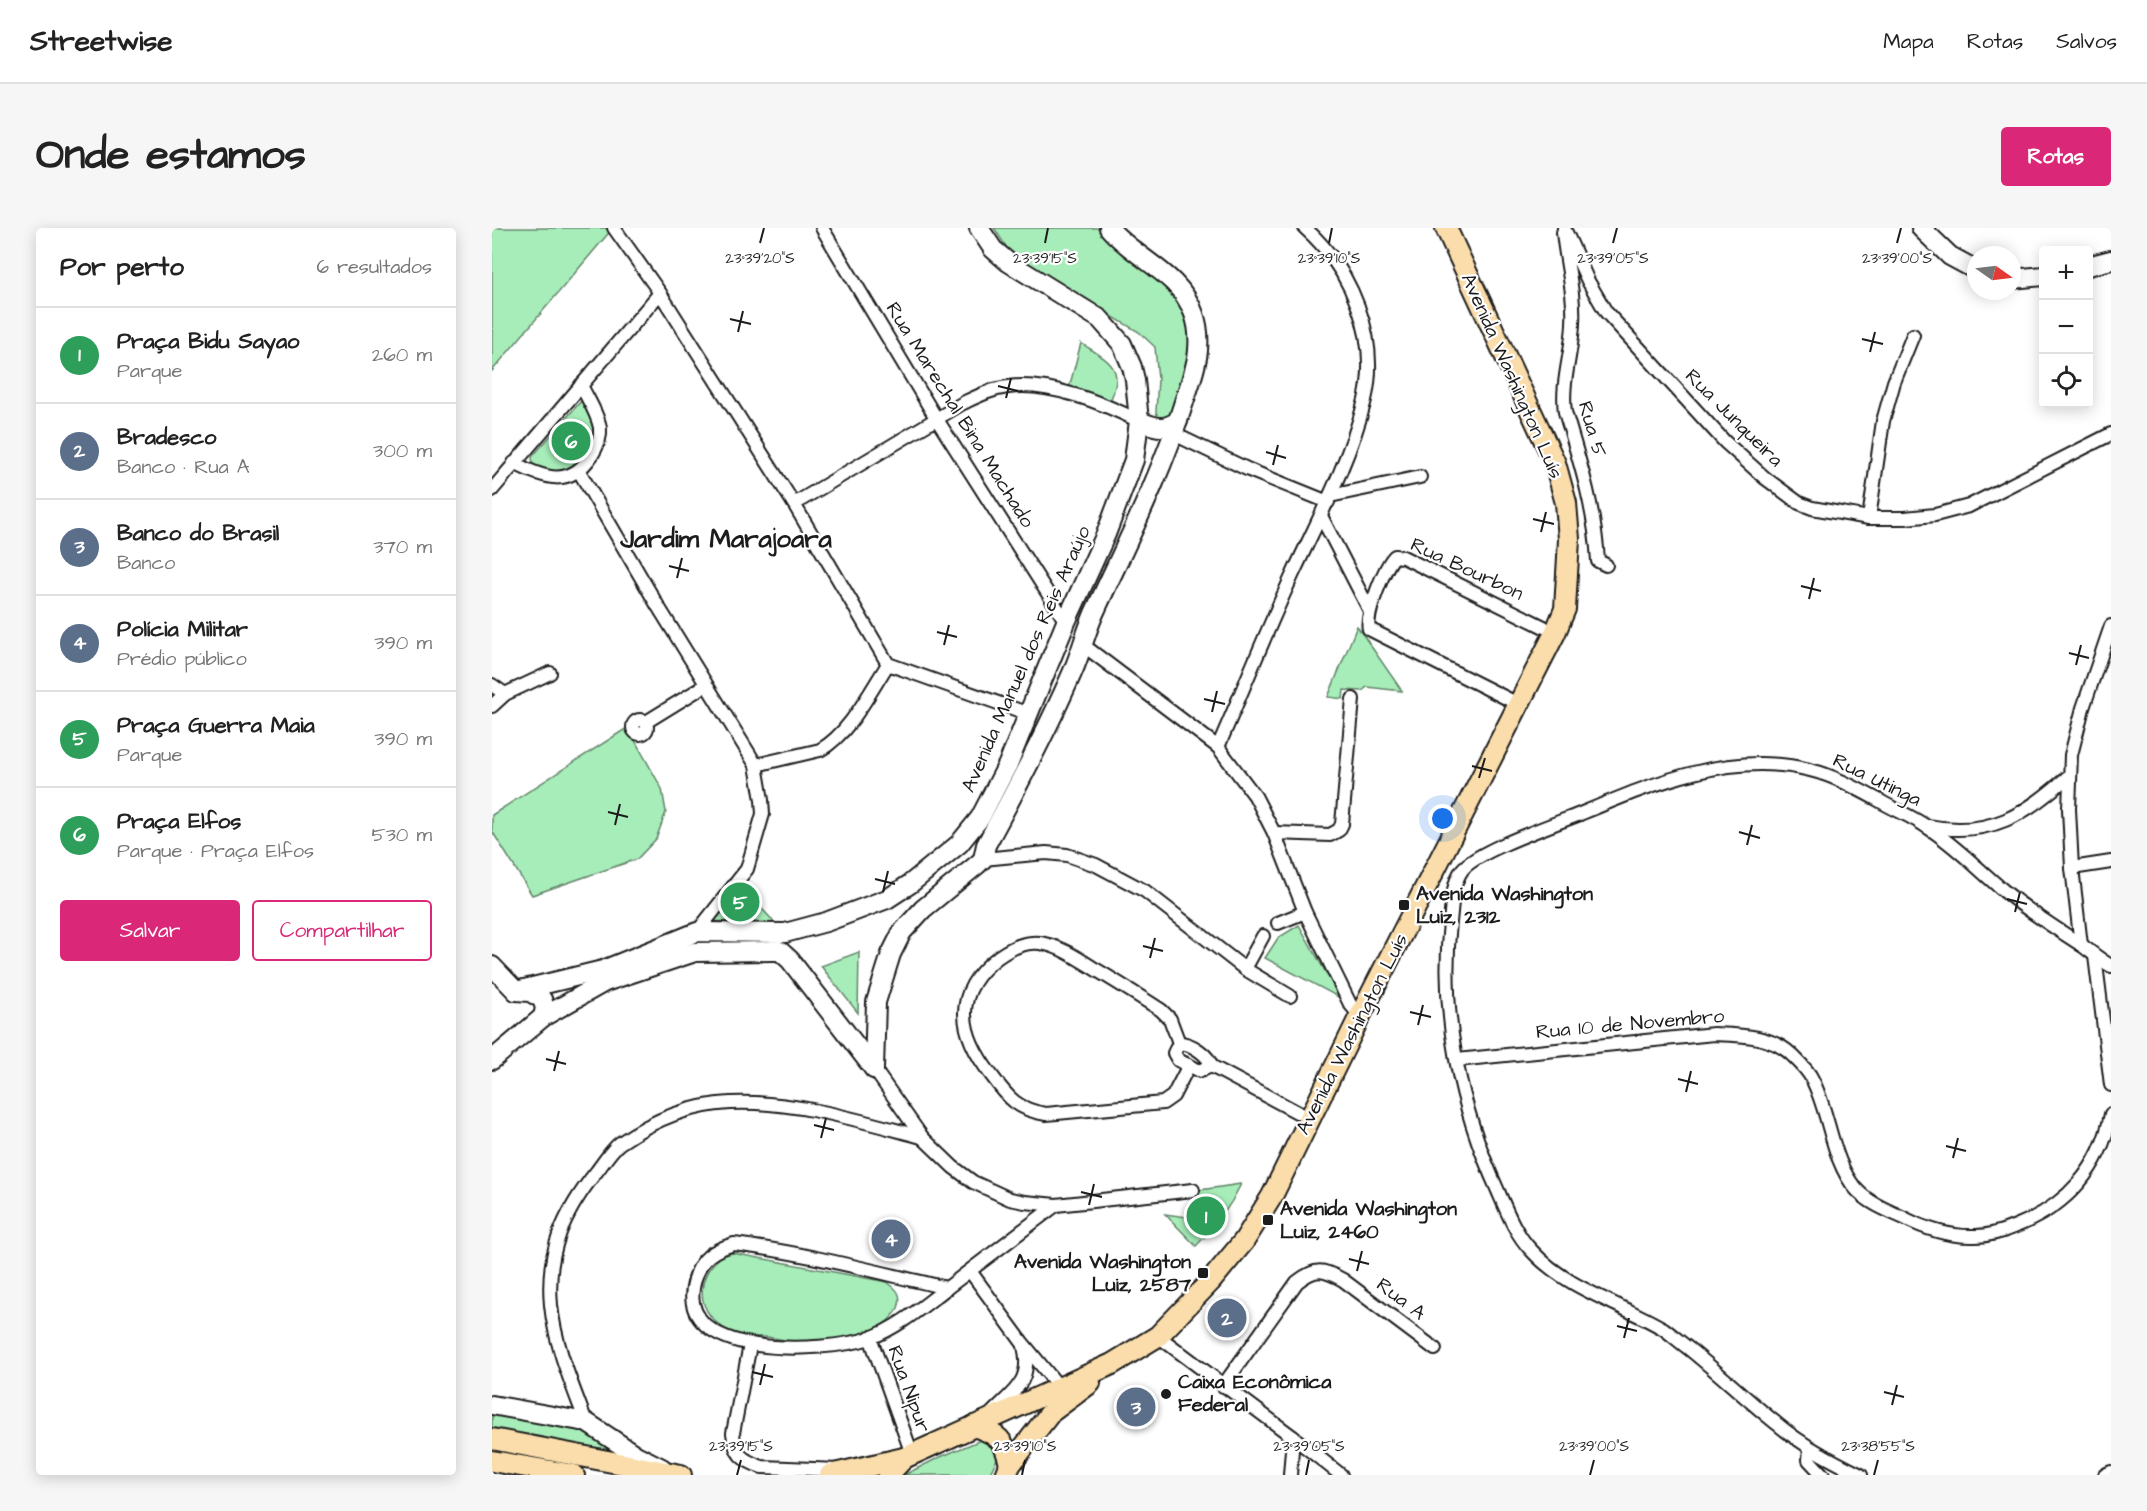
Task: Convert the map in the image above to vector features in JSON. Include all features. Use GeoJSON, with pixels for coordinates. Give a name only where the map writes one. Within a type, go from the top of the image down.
{"type":"FeatureCollection","features":[{"type":"Feature","properties":{"kind":"main road","name":"Avenida Washington Luís"},"geometry":{"type":"LineString","coordinates":[[888,1475],[908,1456],[1112,1364],[1158,1336],[1222,1269],[1244,1241],[1272,1196],[1360,1016],[1555,633],[1565,609],[1569,539],[1566,503],[1555,464],[1446,228]]}},
{"type":"Feature","properties":{"kind":"main road","name":"Avenida Washington Luís"},"geometry":{"type":"LineString","coordinates":[[1008,1470],[1051,1412],[1112,1364]]}},
{"type":"Feature","properties":{"kind":"main road"},"geometry":{"type":"LineString","coordinates":[[979,1424],[997,1436],[1007,1452],[1008,1470]]}},
{"type":"Feature","properties":{"kind":"main road"},"geometry":{"type":"LineString","coordinates":[[492,1439],[678,1474]]}},
{"type":"Feature","properties":{"kind":"main road"},"geometry":{"type":"LineString","coordinates":[[838,1473],[908,1456]]}},
{"type":"Feature","properties":{"kind":"main road"},"geometry":{"type":"LineString","coordinates":[[492,1461],[574,1475]]}},
{"type":"Feature","properties":{"kind":"street"},"geometry":{"type":"LineString","coordinates":[[614,228],[660,293],[794,504],[888,664],[1029,714]]}},
{"type":"Feature","properties":{"kind":"street","name":"Rua Marechal Bina Machado"},"geometry":{"type":"LineString","coordinates":[[822,228],[936,418],[1066,622]]}},
{"type":"Feature","properties":{"kind":"street","name":"Avenida Manuel dos Reis Araújo"},"geometry":{"type":"LineString","coordinates":[[516,991],[603,970],[697,932],[785,933],[826,922],[887,899],[910,884],[959,844],[980,818],[1008,764],[1066,622],[1106,534],[1134,460],[1139,421],[1132,367],[1122,344],[1100,319],[1008,262],[993,249],[979,228]]}},
{"type":"Feature","properties":{"kind":"street"},"geometry":{"type":"LineString","coordinates":[[983,859],[986,845],[1038,748],[1093,617],[1140,517],[1176,428],[1198,351],[1198,333],[1194,314],[1177,286],[1155,265],[1119,239],[1108,228]]}},
{"type":"Feature","properties":{"kind":"street"},"geometry":{"type":"LineString","coordinates":[[1218,747],[1288,585],[1329,499],[1365,399],[1368,348],[1361,316],[1349,285],[1328,251],[1305,228]]}},
{"type":"Feature","properties":{"kind":"street","name":"Rua Junqueira"},"geometry":{"type":"LineString","coordinates":[[1564,228],[1588,281],[1606,312],[1725,442],[1765,478],[1799,502],[1812,508],[1869,518],[1925,517],[1969,506],[2111,434]]}},
{"type":"Feature","properties":{"kind":"street","name":"Rua 5"},"geometry":{"type":"LineString","coordinates":[[1564,228],[1566,262],[1573,299],[1573,324],[1563,398],[1589,494],[1596,529],[1598,561],[1606,565]]}},
{"type":"Feature","properties":{"kind":"street"},"geometry":{"type":"LineString","coordinates":[[1921,228],[1950,256],[1967,265]]}},
{"type":"Feature","properties":{"kind":"street"},"geometry":{"type":"LineString","coordinates":[[2093,265],[2111,260]]}},
{"type":"Feature","properties":{"kind":"street"},"geometry":{"type":"LineString","coordinates":[[2021,278],[2039,276]]}},
{"type":"Feature","properties":{"kind":"street"},"geometry":{"type":"LineString","coordinates":[[492,490],[660,293]]}},
{"type":"Feature","properties":{"kind":"street"},"geometry":{"type":"LineString","coordinates":[[1869,518],[1883,421],[1894,382],[1913,335]]}},
{"type":"Feature","properties":{"kind":"street"},"geometry":{"type":"LineString","coordinates":[[514,463],[544,477],[558,478],[579,471],[596,448],[600,428],[581,385]]}},
{"type":"Feature","properties":{"kind":"street"},"geometry":{"type":"LineString","coordinates":[[794,504],[936,418],[987,392],[1008,387],[1032,386],[1067,393],[1160,428],[1176,428],[1249,470],[1329,499],[1420,477]]}},
{"type":"Feature","properties":{"kind":"street"},"geometry":{"type":"LineString","coordinates":[[579,471],[656,603],[756,765],[763,814],[747,868],[697,932],[695,952]]}},
{"type":"Feature","properties":{"kind":"street"},"geometry":{"type":"LineString","coordinates":[[1321,516],[1370,611],[1368,626],[1375,633],[1512,701]]}},
{"type":"Feature","properties":{"kind":"street","name":"Rua Bourbon"},"geometry":{"type":"LineString","coordinates":[[1370,611],[1392,558],[1399,556],[1544,627]]}},
{"type":"Feature","properties":{"kind":"street"},"geometry":{"type":"LineString","coordinates":[[2081,945],[2072,868],[2071,755],[2083,708],[2111,626]]}},
{"type":"Feature","properties":{"kind":"street"},"geometry":{"type":"LineString","coordinates":[[1083,645],[1218,747],[1255,796],[1274,833],[1305,912],[1350,1004],[1360,1016]]}},
{"type":"Feature","properties":{"kind":"street"},"geometry":{"type":"LineString","coordinates":[[756,765],[820,750],[828,746],[849,723],[888,664]]}},
{"type":"Feature","properties":{"kind":"street"},"geometry":{"type":"LineString","coordinates":[[492,706],[505,694],[550,673]]}},
{"type":"Feature","properties":{"kind":"street"},"geometry":{"type":"LineString","coordinates":[[492,685],[505,694]]}},
{"type":"Feature","properties":{"kind":"street"},"geometry":{"type":"LineString","coordinates":[[646,722],[706,685]]}},
{"type":"Feature","properties":{"kind":"street"},"geometry":{"type":"LineString","coordinates":[[1274,833],[1330,835],[1339,830],[1342,824],[1353,699]]}},
{"type":"Feature","properties":{"kind":"street","name":"Rua Utinga"},"geometry":{"type":"LineString","coordinates":[[1457,1060],[1449,1008],[1447,952],[1453,902],[1459,875],[1464,867],[1481,855],[1541,830],[1664,783],[1728,765],[1780,764],[1811,770],[1858,789],[1926,826],[2005,891],[2110,967]]}},
{"type":"Feature","properties":{"kind":"street"},"geometry":{"type":"LineString","coordinates":[[1926,826],[1948,830],[1989,827],[2012,818],[2034,804],[2070,775]]}},
{"type":"Feature","properties":{"kind":"street"},"geometry":{"type":"LineString","coordinates":[[874,1069],[876,1002],[891,954],[902,932],[922,909],[983,859],[1046,853],[1067,855],[1096,865],[1145,891],[1245,969],[1290,996]]}},
{"type":"Feature","properties":{"kind":"street"},"geometry":{"type":"LineString","coordinates":[[2072,868],[2111,862]]}},
{"type":"Feature","properties":{"kind":"street"},"geometry":{"type":"LineString","coordinates":[[1278,923],[1305,912]]}},
{"type":"Feature","properties":{"kind":"street"},"geometry":{"type":"LineString","coordinates":[[1245,969],[1263,936]]}},
{"type":"Feature","properties":{"kind":"street"},"geometry":{"type":"LineString","coordinates":[[1188,1065],[1173,1096],[1167,1102],[1046,1114],[1033,1112],[1017,1106],[1004,1092],[972,1046],[965,1026],[964,1012],[969,991],[986,966],[1009,950],[1027,944],[1044,944],[1065,951],[1161,1010],[1170,1019],[1179,1044],[1174,1056],[1200,1071],[1211,1066]]}},
{"type":"Feature","properties":{"kind":"street"},"geometry":{"type":"LineString","coordinates":[[492,1060],[543,1017],[605,982],[635,970],[695,952],[780,951],[790,960],[874,1069],[922,1137],[953,1167],[973,1182],[1010,1199],[1056,1205],[1193,1190]]}},
{"type":"Feature","properties":{"kind":"street"},"geometry":{"type":"LineString","coordinates":[[2096,956],[2111,1085]]}},
{"type":"Feature","properties":{"kind":"street"},"geometry":{"type":"LineString","coordinates":[[492,966],[516,991],[530,992],[542,999],[545,1008],[543,1017]]}},
{"type":"Feature","properties":{"kind":"street","name":"Rua 10 de Novembro"},"geometry":{"type":"LineString","coordinates":[[1457,1060],[1714,1034],[1748,1035],[1769,1042],[1789,1052],[1811,1077],[1841,1162],[1854,1187],[1862,1196],[1914,1223],[1941,1232],[1977,1236],[2002,1232],[2031,1220],[2060,1202],[2089,1170],[2101,1148],[2111,1114]]}},
{"type":"Feature","properties":{"kind":"street"},"geometry":{"type":"LineString","coordinates":[[1179,1044],[1184,1043],[1206,1056],[1211,1066]]}},
{"type":"Feature","properties":{"kind":"street"},"geometry":{"type":"LineString","coordinates":[[1457,1060],[1465,1099],[1485,1162],[1509,1217],[1532,1252],[1552,1270],[1666,1331],[1776,1423],[1810,1448],[1861,1475]]}},
{"type":"Feature","properties":{"kind":"street"},"geometry":{"type":"LineString","coordinates":[[1211,1066],[1310,1119]]}},
{"type":"Feature","properties":{"kind":"street"},"geometry":{"type":"LineString","coordinates":[[586,1422],[563,1362],[555,1333],[551,1304],[551,1271],[559,1230],[577,1195],[618,1145],[654,1122],[683,1111],[729,1103],[768,1103],[849,1118],[922,1137]]}},
{"type":"Feature","properties":{"kind":"street"},"geometry":{"type":"LineString","coordinates":[[947,1288],[848,1264],[734,1244],[716,1250],[702,1263],[692,1289],[692,1302],[698,1317],[705,1326],[714,1332],[750,1345],[791,1348],[826,1347],[870,1337],[903,1321],[970,1271],[1056,1205]]}},
{"type":"Feature","properties":{"kind":"street"},"geometry":{"type":"LineString","coordinates":[[970,1271],[1022,1342],[1060,1388]]}},
{"type":"Feature","properties":{"kind":"street","name":"Rua A"},"geometry":{"type":"LineString","coordinates":[[1223,1386],[1297,1282],[1313,1271],[1327,1271],[1343,1280],[1435,1349]]}},
{"type":"Feature","properties":{"kind":"street"},"geometry":{"type":"LineString","coordinates":[[1158,1336],[1341,1475]]}},
{"type":"Feature","properties":{"kind":"street","name":"Rua Nipur"},"geometry":{"type":"LineString","coordinates":[[870,1337],[908,1456]]}},
{"type":"Feature","properties":{"kind":"street"},"geometry":{"type":"LineString","coordinates":[[979,1424],[1020,1384],[1026,1375],[1026,1357],[1022,1342]]}},
{"type":"Feature","properties":{"kind":"street"},"geometry":{"type":"LineString","coordinates":[[750,1345],[733,1432],[734,1446],[739,1455],[749,1463],[762,1467],[838,1473]]}},
{"type":"Feature","properties":{"kind":"street"},"geometry":{"type":"LineString","coordinates":[[492,1405],[586,1422],[636,1455],[678,1474]]}},
{"type":"Feature","properties":{"kind":"street"},"geometry":{"type":"LineString","coordinates":[[1290,1475],[1293,1437]]}},
{"type":"Feature","properties":{"kind":"street"},"geometry":{"type":"LineString","coordinates":[[1810,1448],[1809,1460],[1822,1475]]}},
{"type":"Feature","properties":{"kind":"street"},"geometry":{"type":"LineString","coordinates":[[2105,1475],[2111,1472]]}},
{"type":"Feature","properties":{"kind":"green space"},"geometry":{"type":"Polygon","coordinates":[[[492,228],[613,228],[492,371],[492,228]]]}},
{"type":"Feature","properties":{"kind":"green space"},"geometry":{"type":"Polygon","coordinates":[[[994,228],[1103,228],[1173,294],[1188,317],[1193,355],[1172,415],[1163,420],[1156,412],[1158,379],[1155,347],[1139,332],[1014,259],[994,228]]]}},
{"type":"Feature","properties":{"kind":"green space"},"geometry":{"type":"Polygon","coordinates":[[[1081,343],[1112,366],[1116,381],[1109,403],[1069,388],[1081,343]]]}},
{"type":"Feature","properties":{"kind":"green space"},"geometry":{"type":"Polygon","coordinates":[[[582,400],[595,432],[593,448],[589,454],[583,460],[555,475],[533,466],[532,457],[582,400]]]}},
{"type":"Feature","properties":{"kind":"green space"},"geometry":{"type":"Polygon","coordinates":[[[1357,626],[1402,691],[1367,687],[1362,691],[1344,690],[1343,699],[1328,697],[1357,626]]]}},
{"type":"Feature","properties":{"kind":"green space"},"geometry":{"type":"Polygon","coordinates":[[[630,726],[632,735],[662,789],[666,812],[656,839],[637,859],[532,895],[492,831],[492,815],[630,726]]]}},
{"type":"Feature","properties":{"kind":"green space"},"geometry":{"type":"Polygon","coordinates":[[[739,884],[776,924],[710,921],[739,884]]]}},
{"type":"Feature","properties":{"kind":"green space"},"geometry":{"type":"Polygon","coordinates":[[[1299,925],[1340,998],[1265,958],[1278,938],[1299,925]]]}},
{"type":"Feature","properties":{"kind":"green space"},"geometry":{"type":"Polygon","coordinates":[[[859,952],[858,1013],[821,966],[859,952]]]}},
{"type":"Feature","properties":{"kind":"green space"},"geometry":{"type":"Polygon","coordinates":[[[1241,1184],[1222,1217],[1196,1246],[1165,1214],[1187,1217],[1193,1212],[1200,1190],[1241,1184]]]}},
{"type":"Feature","properties":{"kind":"green space"},"geometry":{"type":"Polygon","coordinates":[[[732,1253],[887,1282],[898,1293],[900,1299],[898,1308],[891,1318],[881,1325],[854,1336],[838,1339],[798,1342],[739,1335],[723,1328],[710,1316],[703,1302],[702,1293],[704,1278],[710,1268],[717,1260],[732,1253]]]}},
{"type":"Feature","properties":{"kind":"green space"},"geometry":{"type":"Polygon","coordinates":[[[492,1410],[584,1426],[648,1464],[492,1432],[492,1410]]]}},
{"type":"Feature","properties":{"kind":"green space"},"geometry":{"type":"Polygon","coordinates":[[[983,1439],[990,1441],[998,1457],[989,1475],[904,1475],[938,1458],[983,1439]]]}},
{"type":"Feature","properties":{"kind":"place","name":"Praça Elfos"},"geometry":{"type":"Point","coordinates":[571,441]}},
{"type":"Feature","properties":{"kind":"place","name":"Praça Guerra Maia"},"geometry":{"type":"Point","coordinates":[740,902]}},
{"type":"Feature","properties":{"kind":"place","name":"Avenida Washington Luiz, 2312"},"geometry":{"type":"Point","coordinates":[1404,905]}},
{"type":"Feature","properties":{"kind":"place","name":"Praça Bidu Sayao"},"geometry":{"type":"Point","coordinates":[1206,1216]}},
{"type":"Feature","properties":{"kind":"place","name":"Avenida Washington Luiz, 2460"},"geometry":{"type":"Point","coordinates":[1268,1220]}},
{"type":"Feature","properties":{"kind":"place","name":"Polícia Militar"},"geometry":{"type":"Point","coordinates":[891,1239]}},
{"type":"Feature","properties":{"kind":"place","name":"Avenida Washington Luiz, 2587"},"geometry":{"type":"Point","coordinates":[1203,1273]}},
{"type":"Feature","properties":{"kind":"place","name":"Bradesco"},"geometry":{"type":"Point","coordinates":[1227,1318]}},
{"type":"Feature","properties":{"kind":"place","name":"Caixa Econômica Federal"},"geometry":{"type":"Point","coordinates":[1166,1394]}},
{"type":"Feature","properties":{"kind":"place","name":"Banco do Brasil"},"geometry":{"type":"Point","coordinates":[1136,1407]}},
{"type":"Feature","properties":{"kind":"district","name":"Jardim Marajoara"},"geometry":{"type":"Point","coordinates":[726,539]}}]}
